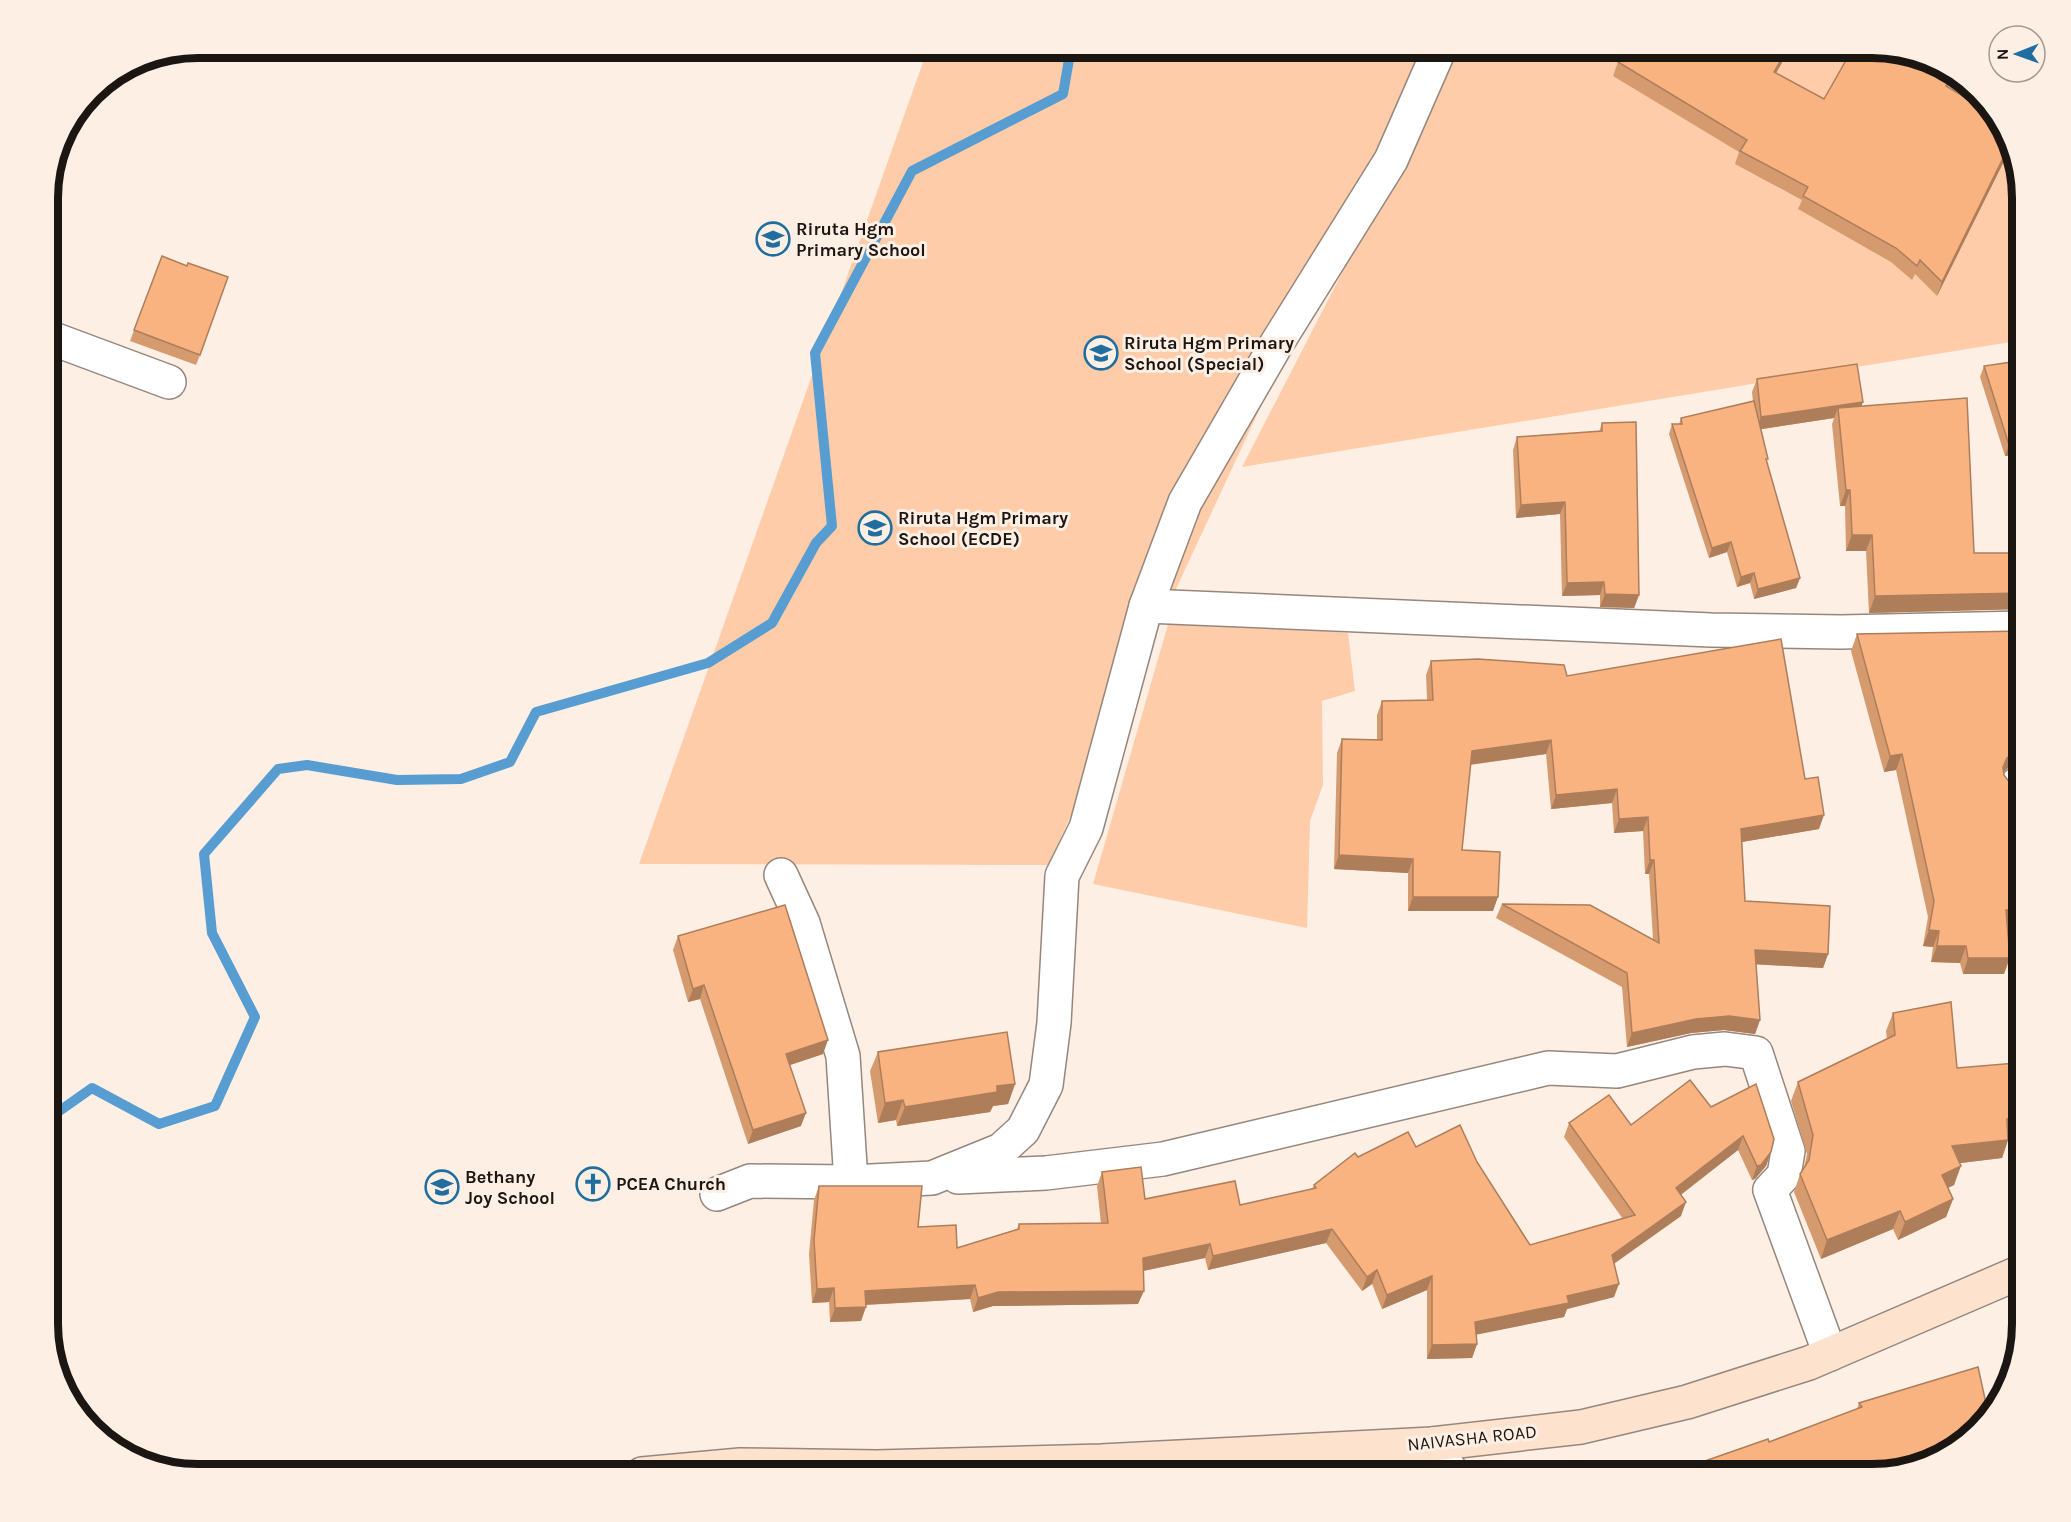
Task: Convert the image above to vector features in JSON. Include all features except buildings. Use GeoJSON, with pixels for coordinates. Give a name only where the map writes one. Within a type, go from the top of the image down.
{"type":"FeatureCollection","features":[{"type":"Feature","properties":{"kind":"main road","name":"NAIVASHA ROAD"},"geometry":{"type":"LineString","coordinates":[[1109,1464],[1432,1444],[1581,1427],[1687,1401],[1830,1354],[2012,1276]]}},
{"type":"Feature","properties":{"kind":"street"},"geometry":{"type":"LineString","coordinates":[[932,1178],[1001,1150],[1023,1130],[1046,1085],[1054,1023],[1062,876],[1086,828],[1146,606],[1185,502],[1277,343],[1391,160],[1435,59]]}},
{"type":"Feature","properties":{"kind":"street"},"geometry":{"type":"LineString","coordinates":[[59,341],[169,382]]}},
{"type":"Feature","properties":{"kind":"street"},"geometry":{"type":"LineString","coordinates":[[1146,606],[1711,630],[1841,632],[2012,628]]}},
{"type":"Feature","properties":{"kind":"street"},"geometry":{"type":"LineString","coordinates":[[782,875],[803,923],[843,1056],[851,1182]]}},
{"type":"Feature","properties":{"kind":"street"},"geometry":{"type":"LineString","coordinates":[[717,1194],[750,1181],[851,1182],[1046,1173],[1163,1159],[1548,1068],[1617,1071],[1693,1052],[1743,1049],[1756,1053],[1788,1152],[1784,1175],[1770,1190],[1830,1354]]}},
{"type":"Feature","properties":{"kind":"street"},"geometry":{"type":"LineString","coordinates":[[1432,1444],[1446,1464]]}},
{"type":"Feature","properties":{"kind":"shaded area"},"geometry":{"type":"Polygon","coordinates":[[[924,59],[1422,59],[1048,865],[639,864],[924,59]]]}},
{"type":"Feature","properties":{"kind":"shaded area"},"geometry":{"type":"Polygon","coordinates":[[[1452,59],[1890,60],[1917,66],[1950,82],[1983,113],[1998,137],[2008,163],[2011,181],[2012,342],[1242,467],[1452,59]]]}},
{"type":"Feature","properties":{"kind":"shaded area"},"geometry":{"type":"Polygon","coordinates":[[[1169,621],[1348,633],[1355,691],[1322,701],[1323,785],[1310,821],[1307,928],[1093,884],[1169,621]]]}},
{"type":"Feature","properties":{"kind":"waterway"},"geometry":{"type":"LineString","coordinates":[[59,1111],[92,1088],[159,1124],[215,1106],[255,1017],[212,933],[204,854],[278,769],[307,765],[397,780],[461,779],[510,762],[536,712],[708,663],[772,623],[816,543],[832,526],[815,353],[912,171],[1063,94],[1069,59]]}},
{"type":"Feature","properties":{"kind":"place","name":"Riruta Hgm Primary School"},"geometry":{"type":"Point","coordinates":[773,239]}},
{"type":"Feature","properties":{"kind":"place","name":"Riruta Hgm Primary School (Special)"},"geometry":{"type":"Point","coordinates":[1101,353]}},
{"type":"Feature","properties":{"kind":"place","name":"Riruta Hgm Primary School (ECDE)"},"geometry":{"type":"Point","coordinates":[875,528]}},
{"type":"Feature","properties":{"kind":"place","name":"PCEA Church"},"geometry":{"type":"Point","coordinates":[593,1184]}},
{"type":"Feature","properties":{"kind":"place","name":"Bethany Joy School"},"geometry":{"type":"Point","coordinates":[442,1187]}}]}
